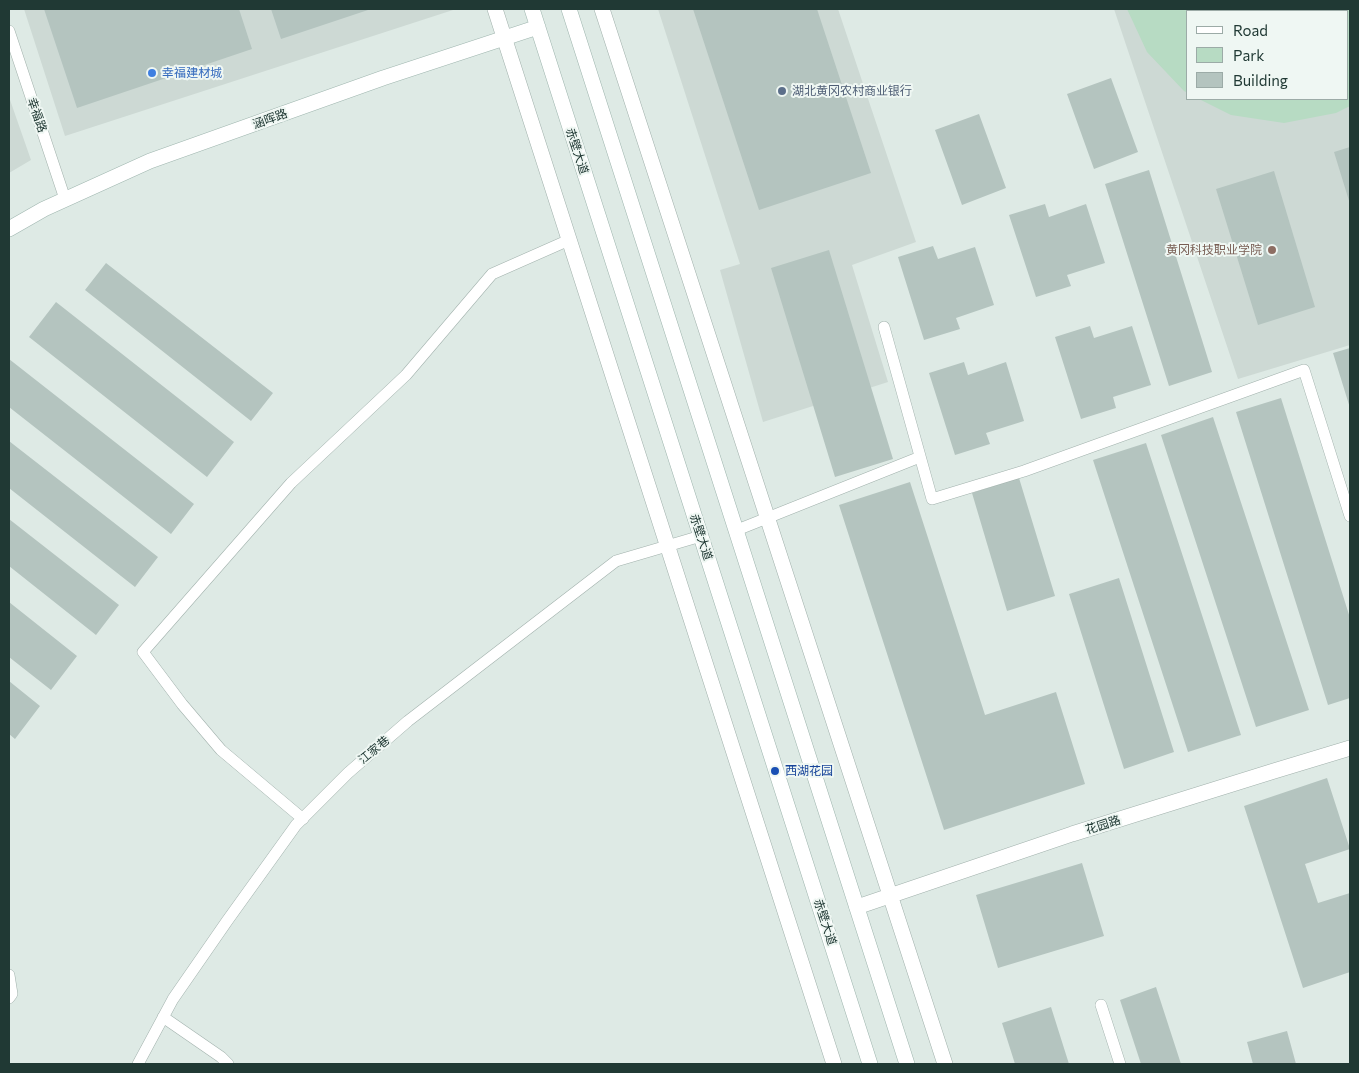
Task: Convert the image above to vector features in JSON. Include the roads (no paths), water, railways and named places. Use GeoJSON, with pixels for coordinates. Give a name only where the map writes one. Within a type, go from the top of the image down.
{"type":"FeatureCollection","features":[{"type":"Feature","properties":{"kind":"street"},"geometry":{"type":"LineString","coordinates":[[495,9],[834,1064]]}},
{"type":"Feature","properties":{"kind":"street","name":"赤壁大道"},"geometry":{"type":"LineString","coordinates":[[532,9],[870,1064]]}},
{"type":"Feature","properties":{"kind":"street"},"geometry":{"type":"LineString","coordinates":[[569,9],[907,1064]]}},
{"type":"Feature","properties":{"kind":"street"},"geometry":{"type":"LineString","coordinates":[[602,9],[945,1064]]}},
{"type":"Feature","properties":{"kind":"street","name":"涵晖路"},"geometry":{"type":"LineString","coordinates":[[9,228],[44,209],[150,162],[383,78],[538,27]]}},
{"type":"Feature","properties":{"kind":"street","name":"花园路"},"geometry":{"type":"LineString","coordinates":[[857,906],[1072,834],[1350,748]]}},
{"type":"Feature","properties":{"kind":"lane","name":"幸福路"},"geometry":{"type":"LineString","coordinates":[[9,31],[66,199]]}},
{"type":"Feature","properties":{"kind":"lane"},"geometry":{"type":"LineString","coordinates":[[303,819],[221,750],[182,704],[143,652],[291,483],[406,375],[492,274],[569,240]]}},
{"type":"Feature","properties":{"kind":"lane"},"geometry":{"type":"LineString","coordinates":[[884,327],[932,499],[1024,471],[1304,370],[1350,516]]}},
{"type":"Feature","properties":{"kind":"lane"},"geometry":{"type":"LineString","coordinates":[[737,530],[920,457]]}},
{"type":"Feature","properties":{"kind":"lane","name":"江家巷"},"geometry":{"type":"LineString","coordinates":[[138,1064],[173,999],[227,921],[303,819],[348,773],[408,721],[616,561],[701,536]]}},
{"type":"Feature","properties":{"kind":"lane"},"geometry":{"type":"LineString","coordinates":[[9,975],[12,994],[9,998]]}},
{"type":"Feature","properties":{"kind":"lane"},"geometry":{"type":"LineString","coordinates":[[1101,1005],[1120,1064]]}},
{"type":"Feature","properties":{"kind":"lane"},"geometry":{"type":"LineString","coordinates":[[163,1017],[221,1057],[228,1064]]}},
{"type":"Feature","properties":{"kind":"place","name":"幸福建材城"},"geometry":{"type":"Point","coordinates":[152,73]}},
{"type":"Feature","properties":{"kind":"place","name":"湖北黄冈农村商业银行"},"geometry":{"type":"Point","coordinates":[782,91]}},
{"type":"Feature","properties":{"kind":"place","name":"黄冈科技职业学院"},"geometry":{"type":"Point","coordinates":[1272,250]}},
{"type":"Feature","properties":{"kind":"place","name":"西湖花园"},"geometry":{"type":"Point","coordinates":[775,771]}}]}
